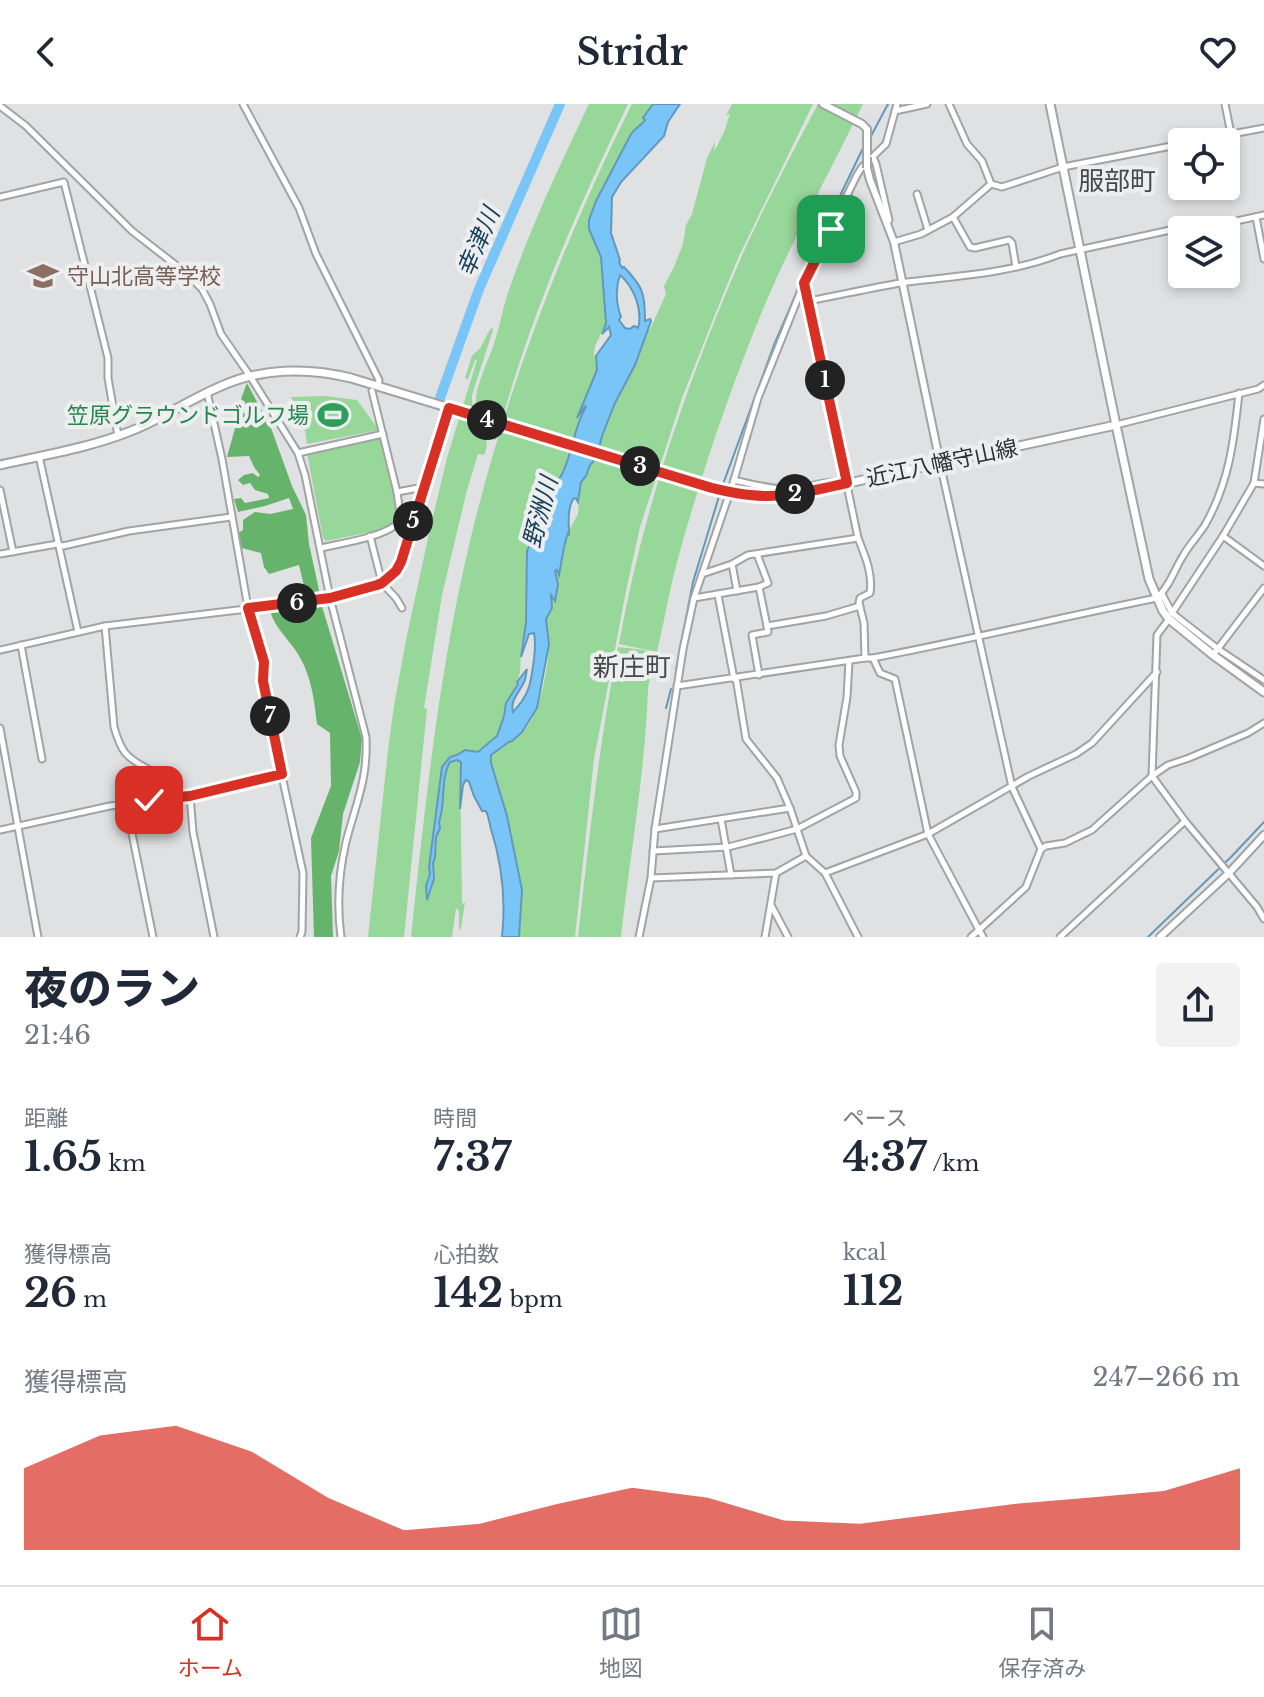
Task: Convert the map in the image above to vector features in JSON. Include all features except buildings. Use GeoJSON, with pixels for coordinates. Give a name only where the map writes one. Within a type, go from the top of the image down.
{"type":"FeatureCollection","features":[{"type":"Feature","properties":{"kind":"main road"},"geometry":{"type":"LineString","coordinates":[[1050,104],[1149,579],[1163,611],[1264,692]]}},
{"type":"Feature","properties":{"kind":"main road","name":"近江八幡守山線"},"geometry":{"type":"LineString","coordinates":[[0,465],[118,436],[207,392],[250,376],[300,370],[341,376],[710,488],[760,496],[798,494],[1116,425]]}},
{"type":"Feature","properties":{"kind":"street"},"geometry":{"type":"LineString","coordinates":[[243,104],[283,174],[316,254],[379,380],[375,388],[401,520],[393,528],[321,548]]}},
{"type":"Feature","properties":{"kind":"street"},"geometry":{"type":"LineString","coordinates":[[823,104],[867,129],[870,157],[867,168],[894,242],[1012,787],[1041,849]]}},
{"type":"Feature","properties":{"kind":"street"},"geometry":{"type":"LineString","coordinates":[[639,937],[651,878],[655,829],[677,686],[701,574],[734,480],[758,398],[804,283],[857,175],[870,157],[886,144],[897,104]]}},
{"type":"Feature","properties":{"kind":"street"},"geometry":{"type":"LineString","coordinates":[[895,111],[927,104]]}},
{"type":"Feature","properties":{"kind":"street"},"geometry":{"type":"LineString","coordinates":[[949,104],[967,144],[982,161],[991,184]]}},
{"type":"Feature","properties":{"kind":"street"},"geometry":{"type":"LineString","coordinates":[[1225,104],[1230,128]]}},
{"type":"Feature","properties":{"kind":"street"},"geometry":{"type":"LineString","coordinates":[[0,106],[26,126],[132,231],[197,284],[210,304],[221,334],[298,453],[367,747],[364,784],[341,874],[338,920],[341,937]]}},
{"type":"Feature","properties":{"kind":"street"},"geometry":{"type":"LineString","coordinates":[[1240,132],[1264,128]]}},
{"type":"Feature","properties":{"kind":"street"},"geometry":{"type":"LineString","coordinates":[[991,184],[1002,187],[1063,167],[1168,147]]}},
{"type":"Feature","properties":{"kind":"street"},"geometry":{"type":"LineString","coordinates":[[870,157],[876,164],[889,220],[887,224]]}},
{"type":"Feature","properties":{"kind":"street"},"geometry":{"type":"LineString","coordinates":[[0,197],[64,182],[108,358],[108,378],[118,436]]}},
{"type":"Feature","properties":{"kind":"street"},"geometry":{"type":"LineString","coordinates":[[894,242],[953,217],[991,184]]}},
{"type":"Feature","properties":{"kind":"street"},"geometry":{"type":"LineString","coordinates":[[917,194],[928,230]]}},
{"type":"Feature","properties":{"kind":"street"},"geometry":{"type":"LineString","coordinates":[[808,301],[902,283],[1016,267],[1175,229],[1200,229],[1264,215]]}},
{"type":"Feature","properties":{"kind":"street"},"geometry":{"type":"LineString","coordinates":[[953,217],[970,247],[1009,240],[1016,267]]}},
{"type":"Feature","properties":{"kind":"street"},"geometry":{"type":"LineString","coordinates":[[1256,217],[1264,259]]}},
{"type":"Feature","properties":{"kind":"street"},"geometry":{"type":"LineString","coordinates":[[804,283],[858,538],[868,562],[872,590],[860,598],[865,658]]}},
{"type":"Feature","properties":{"kind":"street"},"geometry":{"type":"LineString","coordinates":[[1116,425],[1264,385]]}},
{"type":"Feature","properties":{"kind":"street"},"geometry":{"type":"LineString","coordinates":[[207,392],[248,608],[264,662],[263,681],[303,873],[300,937]]}},
{"type":"Feature","properties":{"kind":"street"},"geometry":{"type":"LineString","coordinates":[[677,686],[873,658],[1159,596],[1182,556],[1204,527],[1220,492],[1234,444],[1239,393]]}},
{"type":"Feature","properties":{"kind":"street"},"geometry":{"type":"LineString","coordinates":[[0,650],[105,626],[330,598],[382,583],[401,562],[449,408]]}},
{"type":"Feature","properties":{"kind":"street"},"geometry":{"type":"LineString","coordinates":[[1264,419],[1254,483],[1157,635],[1152,776],[1264,919]]}},
{"type":"Feature","properties":{"kind":"street"},"geometry":{"type":"LineString","coordinates":[[298,453],[383,434]]}},
{"type":"Feature","properties":{"kind":"street"},"geometry":{"type":"LineString","coordinates":[[39,456],[78,632]]}},
{"type":"Feature","properties":{"kind":"street"},"geometry":{"type":"LineString","coordinates":[[734,480],[786,489],[837,481],[847,483]]}},
{"type":"Feature","properties":{"kind":"street"},"geometry":{"type":"LineString","coordinates":[[1254,483],[1264,484]]}},
{"type":"Feature","properties":{"kind":"street"},"geometry":{"type":"LineString","coordinates":[[397,492],[424,487]]}},
{"type":"Feature","properties":{"kind":"street"},"geometry":{"type":"LineString","coordinates":[[0,490],[13,552]]}},
{"type":"Feature","properties":{"kind":"street"},"geometry":{"type":"LineString","coordinates":[[0,554],[231,517]]}},
{"type":"Feature","properties":{"kind":"street"},"geometry":{"type":"LineString","coordinates":[[370,536],[382,583],[402,608]]}},
{"type":"Feature","properties":{"kind":"street"},"geometry":{"type":"LineString","coordinates":[[1223,536],[1264,566]]}},
{"type":"Feature","properties":{"kind":"street"},"geometry":{"type":"LineString","coordinates":[[701,574],[748,555],[858,538]]}},
{"type":"Feature","properties":{"kind":"street"},"geometry":{"type":"LineString","coordinates":[[694,598],[768,583],[757,554]]}},
{"type":"Feature","properties":{"kind":"street"},"geometry":{"type":"LineString","coordinates":[[732,564],[737,591]]}},
{"type":"Feature","properties":{"kind":"street"},"geometry":{"type":"LineString","coordinates":[[759,587],[768,632],[752,635],[759,675]]}},
{"type":"Feature","properties":{"kind":"street"},"geometry":{"type":"LineString","coordinates":[[1264,588],[1216,652],[1264,680]]}},
{"type":"Feature","properties":{"kind":"street"},"geometry":{"type":"LineString","coordinates":[[718,595],[746,739],[777,778],[806,856],[825,873],[858,937]]}},
{"type":"Feature","properties":{"kind":"street"},"geometry":{"type":"LineString","coordinates":[[767,626],[826,616],[860,606]]}},
{"type":"Feature","properties":{"kind":"street"},"geometry":{"type":"LineString","coordinates":[[105,626],[117,739],[125,755],[148,769],[149,800]]}},
{"type":"Feature","properties":{"kind":"street"},"geometry":{"type":"LineString","coordinates":[[21,645],[42,759]]}},
{"type":"Feature","properties":{"kind":"street"},"geometry":{"type":"LineString","coordinates":[[873,658],[880,673],[895,679],[928,834],[983,937]]}},
{"type":"Feature","properties":{"kind":"street"},"geometry":{"type":"LineString","coordinates":[[653,851],[728,847],[797,829],[856,798],[840,756],[839,745],[849,661]]}},
{"type":"Feature","properties":{"kind":"street"},"geometry":{"type":"LineString","coordinates":[[825,873],[928,834],[1029,776],[1076,754],[1092,743],[1157,672]]}},
{"type":"Feature","properties":{"kind":"street"},"geometry":{"type":"LineString","coordinates":[[971,937],[1026,887],[1041,849],[1065,843],[1092,830],[1168,765],[1248,733],[1264,723]]}},
{"type":"Feature","properties":{"kind":"street"},"geometry":{"type":"LineString","coordinates":[[0,728],[38,937]]}},
{"type":"Feature","properties":{"kind":"street"},"geometry":{"type":"LineString","coordinates":[[0,830],[126,804],[190,796],[282,774]]}},
{"type":"Feature","properties":{"kind":"street"},"geometry":{"type":"LineString","coordinates":[[190,796],[193,832],[214,937]]}},
{"type":"Feature","properties":{"kind":"street"},"geometry":{"type":"LineString","coordinates":[[126,804],[153,937]]}},
{"type":"Feature","properties":{"kind":"street"},"geometry":{"type":"LineString","coordinates":[[655,829],[790,808]]}},
{"type":"Feature","properties":{"kind":"street"},"geometry":{"type":"LineString","coordinates":[[721,819],[731,875]]}},
{"type":"Feature","properties":{"kind":"street"},"geometry":{"type":"LineString","coordinates":[[1060,937],[1185,821]]}},
{"type":"Feature","properties":{"kind":"street"},"geometry":{"type":"LineString","coordinates":[[1160,937],[1229,873],[1264,835]]}},
{"type":"Feature","properties":{"kind":"street"},"geometry":{"type":"LineString","coordinates":[[651,878],[776,873],[806,856]]}},
{"type":"Feature","properties":{"kind":"street"},"geometry":{"type":"LineString","coordinates":[[765,937],[776,873]]}},
{"type":"Feature","properties":{"kind":"street"},"geometry":{"type":"LineString","coordinates":[[771,904],[788,937]]}},
{"type":"Feature","properties":{"kind":"green space"},"geometry":{"type":"Polygon","coordinates":[[[589,104],[628,104],[557,261],[494,440],[477,406],[478,386],[527,243],[589,104]]]}},
{"type":"Feature","properties":{"kind":"green space"},"geometry":{"type":"Polygon","coordinates":[[[632,104],[653,104],[643,117],[645,120],[631,134],[589,220],[589,229],[601,257],[606,323],[595,346],[597,370],[581,411],[586,407],[561,478],[552,486],[545,522],[534,535],[527,551],[526,623],[520,673],[506,703],[497,736],[478,752],[450,757],[442,767],[427,893],[428,898],[434,879],[436,837],[440,828],[447,768],[450,761],[461,761],[462,904],[465,902],[461,928],[459,930],[459,911],[456,908],[452,937],[411,937],[441,688],[459,590],[484,485],[519,373],[560,263],[632,104]]]}},
{"type":"Feature","properties":{"kind":"green space"},"geometry":{"type":"Polygon","coordinates":[[[732,104],[813,104],[738,258],[682,398],[640,527],[594,759],[575,937],[519,937],[519,893],[514,849],[491,755],[523,732],[536,710],[548,654],[547,613],[551,594],[555,600],[558,584],[555,571],[557,569],[560,574],[566,536],[578,514],[581,482],[597,457],[615,403],[666,294],[664,286],[683,244],[707,158],[715,142],[714,152],[724,132],[730,114],[726,116],[732,104]]]}},
{"type":"Feature","properties":{"kind":"green space"},"geometry":{"type":"Polygon","coordinates":[[[818,104],[863,104],[777,277],[741,366],[686,529],[657,652],[619,644],[655,493],[705,346],[744,251],[818,104]]]}},
{"type":"Feature","properties":{"kind":"green space"},"geometry":{"type":"Polygon","coordinates":[[[493,328],[472,395],[472,404],[485,431],[487,446],[484,455],[478,454],[467,490],[442,595],[424,708],[427,709],[404,937],[368,937],[388,750],[406,640],[447,458],[477,360],[468,379],[465,378],[472,356],[493,328]]]}},
{"type":"Feature","properties":{"kind":"green space"},"geometry":{"type":"Polygon","coordinates":[[[247,383],[271,428],[306,515],[318,597],[307,598],[299,565],[269,574],[261,553],[242,548],[238,533],[243,530],[243,520],[255,512],[270,514],[293,509],[289,498],[238,512],[234,499],[241,498],[245,503],[269,498],[268,494],[255,490],[250,483],[243,485],[238,480],[244,475],[260,475],[249,456],[227,457],[239,414],[245,413],[245,402],[241,399],[247,383]]]}},
{"type":"Feature","properties":{"kind":"green space","name":"笠原グラウンドゴルフ場"},"geometry":{"type":"Polygon","coordinates":[[[324,396],[357,400],[379,430],[307,444],[305,430],[291,397],[324,396]]]}},
{"type":"Feature","properties":{"kind":"green space"},"geometry":{"type":"Polygon","coordinates":[[[379,436],[399,512],[397,517],[386,529],[326,541],[307,453],[379,436]]]}},
{"type":"Feature","properties":{"kind":"green space"},"geometry":{"type":"Polygon","coordinates":[[[321,603],[362,739],[360,762],[343,814],[339,851],[331,876],[333,937],[314,937],[311,838],[331,786],[330,733],[317,724],[305,668],[271,614],[274,609],[321,603]]]}},
{"type":"Feature","properties":{"kind":"green space"},"geometry":{"type":"Polygon","coordinates":[[[618,647],[651,653],[652,662],[641,783],[621,937],[578,937],[600,755],[618,647]]]}},
{"type":"Feature","properties":{"kind":"water"},"geometry":{"type":"Polygon","coordinates":[[[653,104],[680,104],[668,122],[664,136],[621,182],[612,197],[611,233],[619,262],[639,285],[645,321],[651,321],[635,365],[615,403],[597,457],[581,482],[578,502],[576,498],[571,503],[569,534],[559,575],[555,571],[558,584],[555,601],[551,595],[552,608],[546,619],[549,644],[537,708],[522,732],[491,755],[522,890],[519,937],[502,937],[503,896],[495,842],[486,811],[482,811],[466,780],[460,809],[461,762],[457,760],[450,762],[445,776],[433,863],[434,879],[427,900],[426,886],[442,767],[450,757],[465,750],[478,752],[497,736],[506,703],[527,669],[525,681],[514,700],[513,712],[529,688],[535,652],[534,633],[529,634],[521,657],[526,623],[527,551],[534,535],[545,522],[547,497],[568,459],[585,406],[577,418],[597,370],[596,356],[611,335],[609,327],[602,334],[606,323],[601,257],[589,229],[589,220],[631,134],[645,120],[643,118],[653,104]],[[620,275],[617,291],[619,320],[625,328],[638,328],[638,306],[620,275]]]}},
{"type":"Feature","properties":{"kind":"waterway","name":"幸津川"},"geometry":{"type":"LineString","coordinates":[[440,398],[479,289],[560,104]]}},
{"type":"Feature","properties":{"kind":"waterway"},"geometry":{"type":"LineString","coordinates":[[870,138],[888,104]]}},
{"type":"Feature","properties":{"kind":"waterway"},"geometry":{"type":"LineString","coordinates":[[722,487],[774,345],[864,146]]}},
{"type":"Feature","properties":{"kind":"waterway"},"geometry":{"type":"LineString","coordinates":[[676,670],[693,582],[720,493]]}},
{"type":"Feature","properties":{"kind":"waterway"},"geometry":{"type":"LineString","coordinates":[[666,708],[671,689]]}},
{"type":"Feature","properties":{"kind":"waterway"},"geometry":{"type":"LineString","coordinates":[[1148,937],[1264,822]]}},
{"type":"Feature","properties":{"kind":"place","name":"守山北高等学校"},"geometry":{"type":"Point","coordinates":[43,276]}},
{"type":"Feature","properties":{"kind":"place","name":"笠原グラウンドゴルフ場"},"geometry":{"type":"Point","coordinates":[333,415]}},
{"type":"Feature","properties":{"kind":"district","name":"服部町"},"geometry":{"type":"Point","coordinates":[1117,181]}},
{"type":"Feature","properties":{"kind":"district","name":"新庄町"},"geometry":{"type":"Point","coordinates":[632,667]}},
{"type":"Feature","properties":{"kind":"route"},"geometry":{"type":"LineString","coordinates":[[149,800],[190,796],[282,774],[263,681],[264,662],[248,608],[330,598],[382,583],[396,571],[424,493],[449,408],[740,494],[798,494],[847,483],[804,283],[831,229]]}},
{"type":"Feature","properties":{"kind":"water label","name":"野洲川"},"geometry":{"type":"Point","coordinates":[540,512]}}]}
